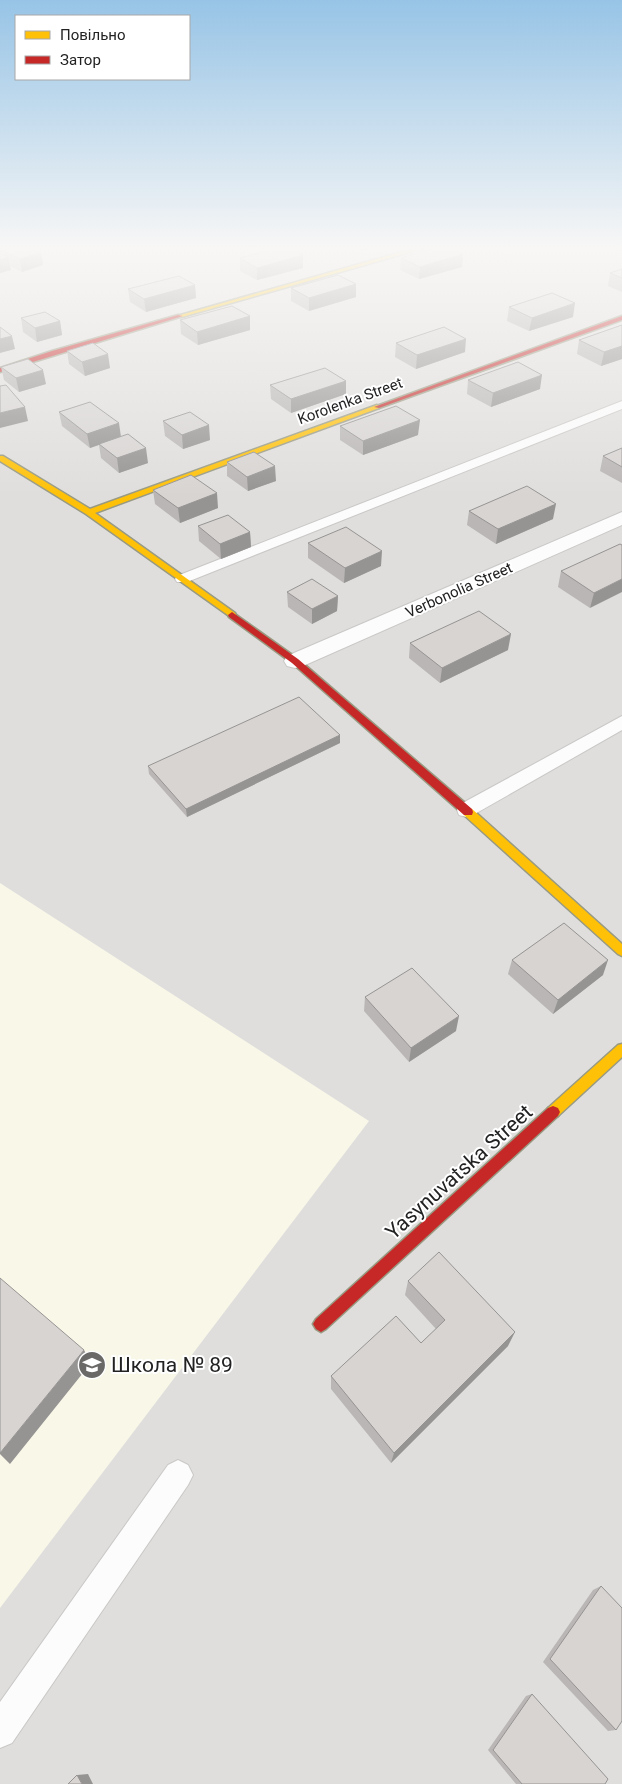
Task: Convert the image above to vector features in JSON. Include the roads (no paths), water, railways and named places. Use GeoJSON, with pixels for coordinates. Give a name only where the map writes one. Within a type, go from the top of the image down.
{"type":"FeatureCollection","features":[{"type":"Feature","properties":{"kind":"street"},"geometry":{"type":"LineString","coordinates":[[0,370],[54,352],[134,329]]}},
{"type":"Feature","properties":{"kind":"street","name":"Korolenka Street"},"geometry":{"type":"LineString","coordinates":[[89,512],[591,329]]}},
{"type":"Feature","properties":{"kind":"street"},"geometry":{"type":"LineString","coordinates":[[0,458],[89,512],[295,661],[466,810],[622,951]]}},
{"type":"Feature","properties":{"kind":"street","name":"Verbonolia Street"},"geometry":{"type":"LineString","coordinates":[[295,661],[622,518]]}},
{"type":"Feature","properties":{"kind":"street","name":"Yasynuvatska Street"},"geometry":{"type":"LineString","coordinates":[[321,1324],[622,1048]]}},
{"type":"Feature","properties":{"kind":"lane"},"geometry":{"type":"LineString","coordinates":[[182,579],[622,404]]}},
{"type":"Feature","properties":{"kind":"lane"},"geometry":{"type":"LineString","coordinates":[[466,810],[622,722]]}},
{"type":"Feature","properties":{"kind":"lane"},"geometry":{"type":"LineString","coordinates":[[0,1731],[178,1475]]}},
{"type":"Feature","properties":{"kind":"place","name":"Школа № 89"},"geometry":{"type":"Point","coordinates":[92,1365]}}]}
